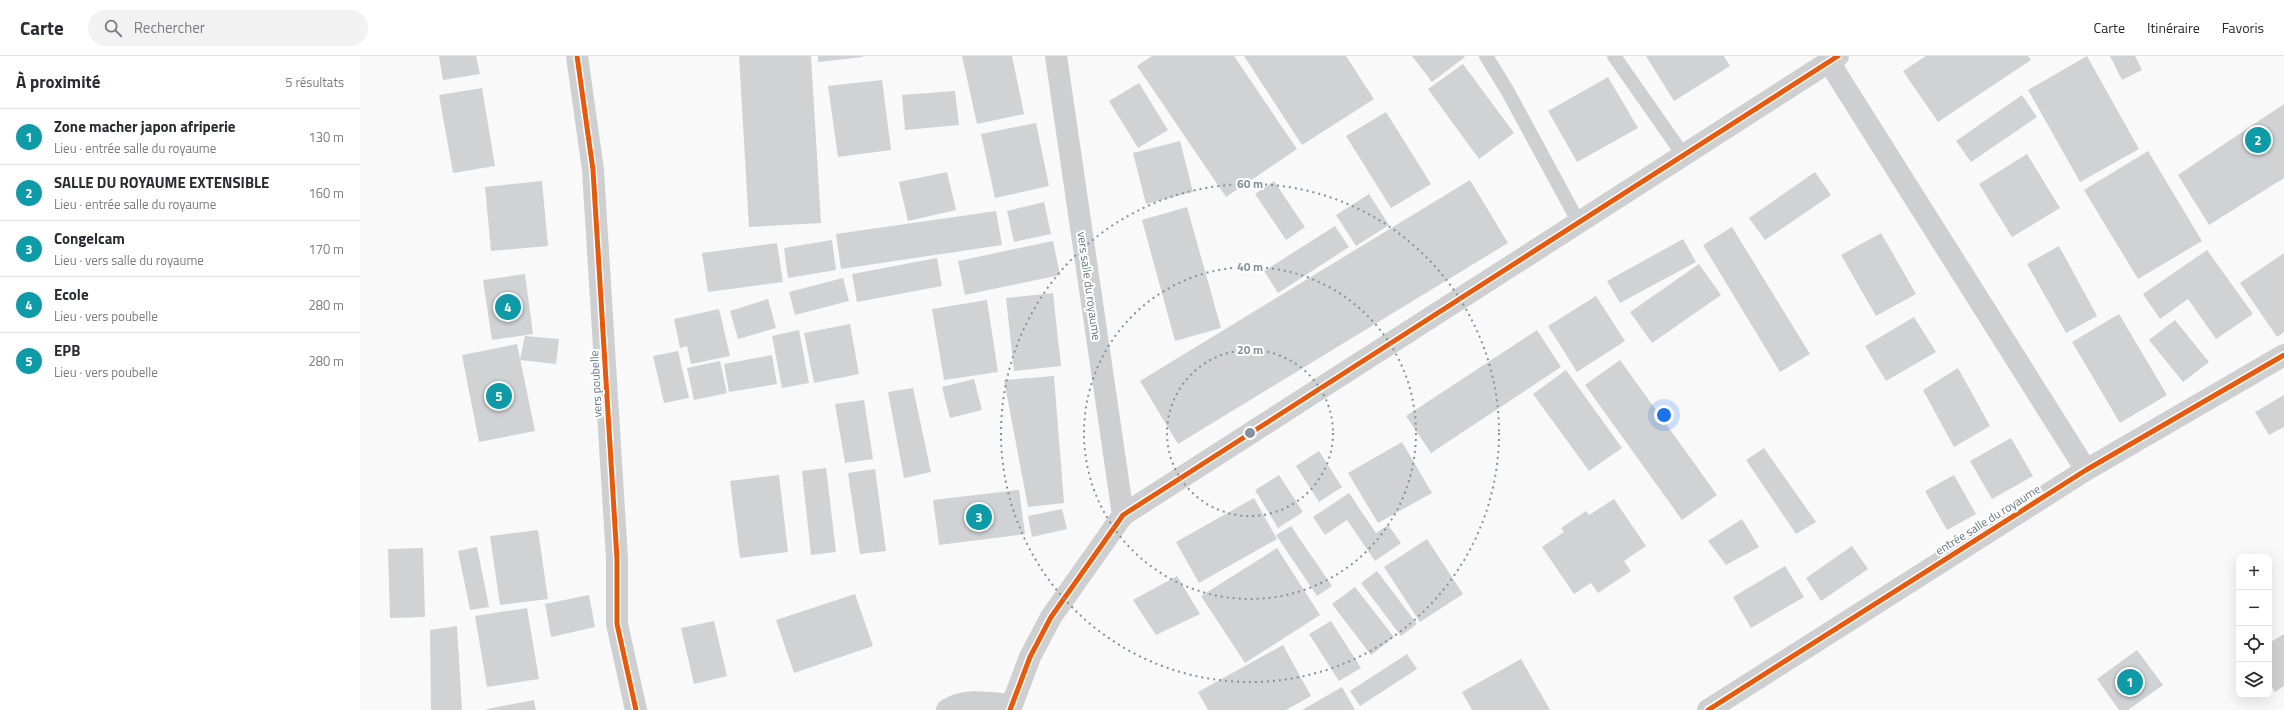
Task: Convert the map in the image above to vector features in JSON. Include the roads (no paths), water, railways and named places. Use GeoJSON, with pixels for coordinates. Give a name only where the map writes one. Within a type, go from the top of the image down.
{"type":"FeatureCollection","features":[{"type":"Feature","properties":{"kind":"street","name":"vers poubelle"},"geometry":{"type":"LineString","coordinates":[[577,56],[594,170],[616,551],[617,624],[636,710]]}},
{"type":"Feature","properties":{"kind":"street","name":"vers salle du royaume"},"geometry":{"type":"LineString","coordinates":[[1056,56],[1123,516]]}},
{"type":"Feature","properties":{"kind":"street"},"geometry":{"type":"LineString","coordinates":[[947,710],[956,704],[979,702],[1010,708],[1030,657],[1051,616],[1123,516],[1684,156],[1827,57],[2086,470]]}},
{"type":"Feature","properties":{"kind":"street","name":"entrée salle du royaume"},"geometry":{"type":"LineString","coordinates":[[1708,710],[2086,470],[2284,355]]}},
{"type":"Feature","properties":{"kind":"lane"},"geometry":{"type":"LineString","coordinates":[[1486,56],[1507,90],[1579,223]]}},
{"type":"Feature","properties":{"kind":"lane"},"geometry":{"type":"LineString","coordinates":[[1614,56],[1684,156]]}},
{"type":"Feature","properties":{"kind":"place","name":"SALLE DU ROYAUME EXTENSIBLE"},"geometry":{"type":"Point","coordinates":[2258,140]}},
{"type":"Feature","properties":{"kind":"place","name":"Ecole"},"geometry":{"type":"Point","coordinates":[508,307]}},
{"type":"Feature","properties":{"kind":"place","name":"EPB"},"geometry":{"type":"Point","coordinates":[499,396]}},
{"type":"Feature","properties":{"kind":"place","name":"Congelcam"},"geometry":{"type":"Point","coordinates":[979,517]}},
{"type":"Feature","properties":{"kind":"place","name":"Zone macher japon afriperie"},"geometry":{"type":"Point","coordinates":[2130,682]}}]}
